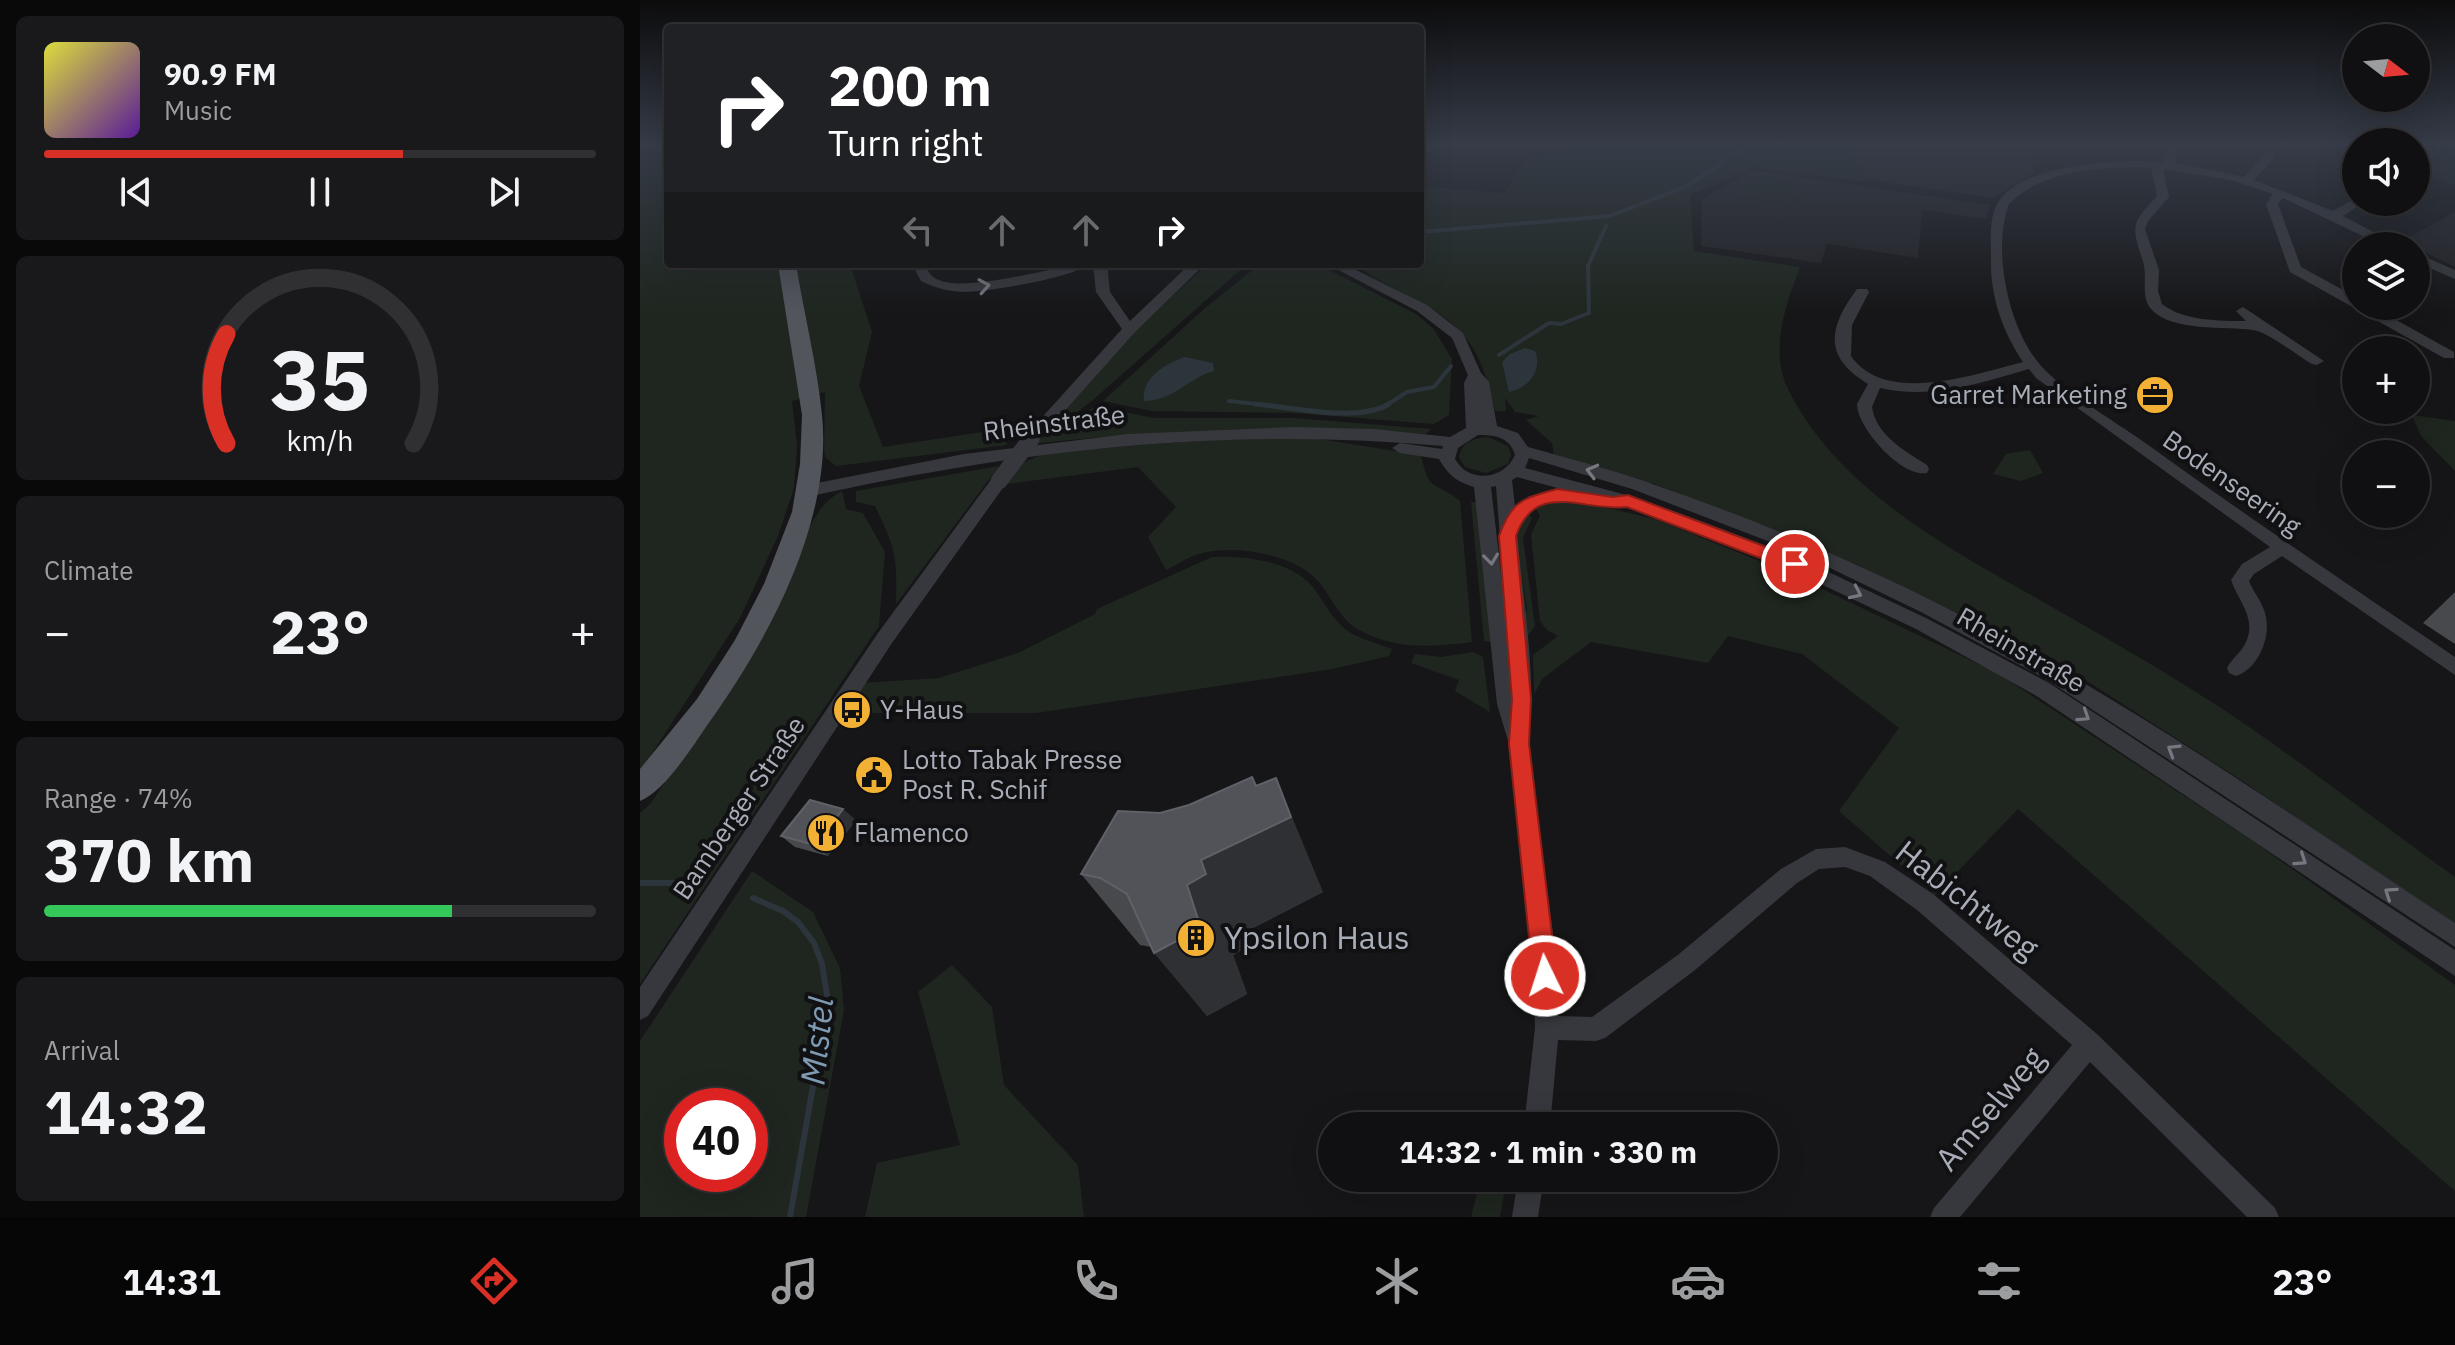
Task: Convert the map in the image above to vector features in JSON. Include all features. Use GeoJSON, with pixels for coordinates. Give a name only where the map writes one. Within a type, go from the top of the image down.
{"type":"FeatureCollection","features":[{"type":"Feature","properties":{"kind":"main road"},"geometry":{"type":"LineString","coordinates":[[640,789],[690,727],[763,615],[803,513],[812,415],[788,268]]}},
{"type":"Feature","properties":{"kind":"street","name":"Bodenseering"},"geometry":{"type":"LineString","coordinates":[[2007,201],[2004,203],[1997,259],[2002,305],[2007,323],[2031,364],[2068,398],[2455,667]]}},
{"type":"Feature","properties":{"kind":"street"},"geometry":{"type":"LineString","coordinates":[[2160,201],[2142,220],[2139,229],[2153,273],[2149,284],[2155,304],[2172,316],[2241,328],[2258,325]]}},
{"type":"Feature","properties":{"kind":"street"},"geometry":{"type":"LineString","coordinates":[[2274,201],[2272,204],[2295,269],[2342,295]]}},
{"type":"Feature","properties":{"kind":"street","name":"Bodenseering"},"geometry":{"type":"LineString","coordinates":[[2297,201],[2364,232]]}},
{"type":"Feature","properties":{"kind":"street"},"geometry":{"type":"LineString","coordinates":[[2332,217],[2342,211]]}},
{"type":"Feature","properties":{"kind":"street"},"geometry":{"type":"LineString","coordinates":[[2430,263],[2455,275]]}},
{"type":"Feature","properties":{"kind":"street"},"geometry":{"type":"LineString","coordinates":[[920,268],[930,283],[961,289],[1066,268]]}},
{"type":"Feature","properties":{"kind":"street"},"geometry":{"type":"LineString","coordinates":[[1099,268],[1098,277],[1109,306],[1130,329]]}},
{"type":"Feature","properties":{"kind":"street","name":"Bamberger Straße"},"geometry":{"type":"LineString","coordinates":[[640,1008],[885,638],[999,481],[1031,439],[1130,329],[1194,268]]}},
{"type":"Feature","properties":{"kind":"street"},"geometry":{"type":"LineString","coordinates":[[1342,268],[1422,308],[1449,327],[1463,345],[1475,375],[1471,383],[1482,430]]}},
{"type":"Feature","properties":{"kind":"street"},"geometry":{"type":"LineString","coordinates":[[1862,292],[1848,309],[1842,332],[1843,353],[1852,367],[1876,383],[1926,387],[2031,364]]}},
{"type":"Feature","properties":{"kind":"street"},"geometry":{"type":"LineString","coordinates":[[2243,311],[2258,325],[2294,340],[2317,361]]}},
{"type":"Feature","properties":{"kind":"street"},"geometry":{"type":"LineString","coordinates":[[2386,320],[2449,355]]}},
{"type":"Feature","properties":{"kind":"street"},"geometry":{"type":"LineString","coordinates":[[1876,383],[1866,401],[1865,413],[1885,444],[1921,469]]}},
{"type":"Feature","properties":{"kind":"street"},"geometry":{"type":"LineString","coordinates":[[1482,430],[1513,437],[1523,451],[1522,461],[1510,474],[1482,482],[1455,472],[1450,448],[1482,430]]}},
{"type":"Feature","properties":{"kind":"street","name":"Rheinstraße"},"geometry":{"type":"LineString","coordinates":[[807,491],[923,467],[1095,442],[1242,433],[1310,434],[1450,448]]}},
{"type":"Feature","properties":{"kind":"street","name":"Rheinstraße"},"geometry":{"type":"LineString","coordinates":[[1523,451],[1638,485],[1805,549],[1927,607],[2051,673],[2217,778],[2455,936]]}},
{"type":"Feature","properties":{"kind":"street"},"geometry":{"type":"LineString","coordinates":[[1510,474],[1508,536],[1522,699],[1519,744]]}},
{"type":"Feature","properties":{"kind":"street","name":"Rheinstraße"},"geometry":{"type":"LineString","coordinates":[[1510,474],[1628,501],[1795,564],[1922,624],[2042,689],[2455,964]]}},
{"type":"Feature","properties":{"kind":"street"},"geometry":{"type":"LineString","coordinates":[[1482,482],[1507,704],[1519,744],[1544,949],[1547,1028],[1538,1112]]}},
{"type":"Feature","properties":{"kind":"street"},"geometry":{"type":"LineString","coordinates":[[1508,536],[1522,507],[1542,498],[1557,495],[1613,503],[1628,501]]}},
{"type":"Feature","properties":{"kind":"street"},"geometry":{"type":"LineString","coordinates":[[2236,668],[2253,654],[2259,627],[2255,610],[2241,588],[2240,580],[2248,569],[2282,548]]}},
{"type":"Feature","properties":{"kind":"street","name":"Habichtweg"},"geometry":{"type":"LineString","coordinates":[[1547,1028],[1596,1029],[1687,962],[1789,876],[1816,859],[1845,857],[1864,862],[1901,883],[2089,1044],[2266,1217]]}},
{"type":"Feature","properties":{"kind":"street","name":"Amselweg"},"geometry":{"type":"LineString","coordinates":[[1943,1217],[2089,1044]]}},
{"type":"Feature","properties":{"kind":"street"},"geometry":{"type":"LineString","coordinates":[[1525,1217],[1529,1192]]}},
{"type":"Feature","properties":{"kind":"shaded area"},"geometry":{"type":"Polygon","coordinates":[[[640,201],[664,201],[664,268],[851,268],[872,332],[859,386],[883,447],[1002,429],[1007,445],[836,466],[825,457],[825,392],[792,401],[797,446],[794,488],[778,536],[740,618],[640,772],[640,201]]]}},
{"type":"Feature","properties":{"kind":"shaded area"},"geometry":{"type":"Polygon","coordinates":[[[1424,201],[1690,201],[1694,251],[1800,267],[1782,327],[1782,374],[1809,424],[1863,484],[1894,510],[1963,556],[2215,704],[2455,877],[2455,926],[2247,784],[2048,656],[1857,565],[1652,483],[1650,486],[1554,457],[1552,443],[1526,420],[1539,416],[1515,412],[1505,398],[1506,411],[1495,411],[1479,359],[1455,326],[1422,303],[1361,268],[1424,268],[1424,201]]]}},
{"type":"Feature","properties":{"kind":"shaded area"},"geometry":{"type":"Polygon","coordinates":[[[1702,201],[1962,201],[1991,205],[1986,219],[1922,210],[1918,258],[1827,244],[1821,263],[1701,246],[1702,201]]]}},
{"type":"Feature","properties":{"kind":"shaded area"},"geometry":{"type":"Polygon","coordinates":[[[1766,201],[1794,201],[1793,205],[1766,201]]]}},
{"type":"Feature","properties":{"kind":"shaded area"},"geometry":{"type":"Polygon","coordinates":[[[2455,212],[2455,267],[2430,255],[2430,232],[2418,232],[2455,212]]]}},
{"type":"Feature","properties":{"kind":"shaded area"},"geometry":{"type":"Polygon","coordinates":[[[1204,268],[1242,268],[1093,400],[1069,418],[1045,429],[1136,329],[1204,268]]]}},
{"type":"Feature","properties":{"kind":"shaded area"},"geometry":{"type":"Polygon","coordinates":[[[1255,268],[1325,268],[1416,314],[1433,328],[1452,359],[1449,415],[1434,424],[1294,413],[1152,411],[1103,401],[1205,308],[1255,268]]]}},
{"type":"Feature","properties":{"kind":"shaded area"},"geometry":{"type":"Polygon","coordinates":[[[1525,348],[1535,351],[1535,372],[1528,383],[1509,392],[1502,362],[1510,354],[1525,348]]]}},
{"type":"Feature","properties":{"kind":"shaded area"},"geometry":{"type":"Polygon","coordinates":[[[1185,357],[1213,363],[1214,371],[1164,397],[1144,401],[1146,385],[1156,373],[1185,357]]]}},
{"type":"Feature","properties":{"kind":"shaded area"},"geometry":{"type":"Polygon","coordinates":[[[1095,406],[1154,418],[1294,418],[1431,429],[1426,434],[1180,433],[1033,444],[1038,437],[1064,429],[1095,406]]]}},
{"type":"Feature","properties":{"kind":"shaded area"},"geometry":{"type":"Polygon","coordinates":[[[2430,418],[2455,421],[2455,471],[2430,445],[2430,440],[2421,436],[2416,424],[2430,424],[2430,418]]]}},
{"type":"Feature","properties":{"kind":"shaded area"},"geometry":{"type":"Polygon","coordinates":[[[1488,437],[1508,446],[1511,455],[1508,464],[1486,473],[1465,467],[1459,457],[1466,444],[1488,437]]]}},
{"type":"Feature","properties":{"kind":"shaded area"},"geometry":{"type":"Polygon","coordinates":[[[1221,439],[1319,439],[1421,455],[1430,481],[1460,501],[1472,642],[1414,645],[1373,636],[1352,625],[1316,579],[1305,570],[1260,553],[1212,551],[1195,555],[1166,570],[1148,537],[1176,507],[1138,467],[1007,484],[1017,466],[1044,453],[1221,439]]]}},
{"type":"Feature","properties":{"kind":"shaded area"},"geometry":{"type":"Polygon","coordinates":[[[2030,450],[2043,473],[2021,481],[1993,474],[2006,454],[2030,450]]]}},
{"type":"Feature","properties":{"kind":"shaded area"},"geometry":{"type":"Polygon","coordinates":[[[999,466],[896,604],[891,543],[875,506],[856,502],[856,491],[999,466]]]}},
{"type":"Feature","properties":{"kind":"shaded area"},"geometry":{"type":"Polygon","coordinates":[[[842,491],[846,509],[863,513],[885,552],[879,626],[640,984],[640,813],[651,803],[747,655],[818,512],[842,491]]]}},
{"type":"Feature","properties":{"kind":"shaded area"},"geometry":{"type":"Polygon","coordinates":[[[1577,501],[1655,519],[1787,572],[1997,673],[2253,841],[2455,985],[2455,1191],[2018,809],[1935,895],[1839,811],[1899,728],[1802,654],[1728,636],[1708,663],[1591,642],[1542,679],[1534,695],[1533,655],[1558,636],[1547,630],[1540,621],[1531,535],[1540,515],[1534,506],[1546,502],[1577,501]]]}},
{"type":"Feature","properties":{"kind":"shaded area"},"geometry":{"type":"Polygon","coordinates":[[[1471,502],[1478,502],[1493,642],[1484,641],[1471,502]]]}},
{"type":"Feature","properties":{"kind":"shaded area"},"geometry":{"type":"Polygon","coordinates":[[[1528,513],[1532,518],[1523,538],[1535,626],[1527,637],[1519,623],[1527,611],[1516,532],[1520,520],[1528,513]]]}},
{"type":"Feature","properties":{"kind":"shaded area"},"geometry":{"type":"Polygon","coordinates":[[[1212,557],[1265,561],[1291,570],[1312,586],[1344,628],[1392,649],[1389,656],[1333,669],[1036,713],[840,713],[862,683],[939,678],[1018,653],[1095,614],[1097,609],[1212,557]]]}},
{"type":"Feature","properties":{"kind":"shaded area"},"geometry":{"type":"Polygon","coordinates":[[[1473,652],[1483,657],[1490,712],[1455,691],[1459,680],[1411,663],[1415,654],[1441,657],[1473,652]]]}},
{"type":"Feature","properties":{"kind":"shaded area"},"geometry":{"type":"Polygon","coordinates":[[[752,871],[813,912],[840,968],[844,1010],[806,1217],[640,1217],[640,1041],[752,871]]]}},
{"type":"Feature","properties":{"kind":"shaded area"},"geometry":{"type":"Polygon","coordinates":[[[952,965],[992,1007],[1004,1085],[1078,1165],[1084,1217],[865,1217],[877,1163],[960,1145],[918,992],[952,965]]]}},
{"type":"Feature","properties":{"kind":"shaded area"},"geometry":{"type":"Polygon","coordinates":[[[1477,1192],[1504,1192],[1500,1217],[1471,1217],[1477,1192]]]}},
{"type":"Feature","properties":{"kind":"building"},"geometry":{"type":"Polygon","coordinates":[[[1252,777],[1256,786],[1276,778],[1291,817],[1201,860],[1206,874],[1187,885],[1201,928],[1154,953],[1127,894],[1100,878],[1081,874],[1118,811],[1160,813],[1189,805],[1252,777]]]}},
{"type":"Feature","properties":{"kind":"building"},"geometry":{"type":"Polygon","coordinates":[[[810,800],[843,809],[815,845],[781,836],[810,800]]]}},
{"type":"Feature","properties":{"kind":"waterway"},"geometry":{"type":"LineString","coordinates":[[1424,232],[1610,216],[1649,201]]}},
{"type":"Feature","properties":{"kind":"waterway"},"geometry":{"type":"LineString","coordinates":[[1499,355],[1549,323],[1561,324],[1589,313],[1588,266],[1606,226]]}},
{"type":"Feature","properties":{"kind":"waterway"},"geometry":{"type":"LineString","coordinates":[[1386,405],[1407,392],[1434,387],[1451,366]]}},
{"type":"Feature","properties":{"kind":"waterway"},"geometry":{"type":"LineString","coordinates":[[1229,401],[1275,406]]}},
{"type":"Feature","properties":{"kind":"waterway"},"geometry":{"type":"LineString","coordinates":[[1255,404],[1342,413],[1376,410],[1386,405]]}},
{"type":"Feature","properties":{"kind":"waterway","name":"Mistel"},"geometry":{"type":"LineString","coordinates":[[640,883],[700,883]]}},
{"type":"Feature","properties":{"kind":"waterway","name":"Mistel"},"geometry":{"type":"LineString","coordinates":[[753,898],[783,911],[798,922],[814,943],[822,964],[828,1001],[790,1217]]}},
{"type":"Feature","properties":{"kind":"place","name":"Garret Marketing"},"geometry":{"type":"Point","coordinates":[2155,395]}},
{"type":"Feature","properties":{"kind":"place","name":"Y-Haus"},"geometry":{"type":"Point","coordinates":[852,710]}},
{"type":"Feature","properties":{"kind":"place","name":"Lotto Tabak Presse Post R. Schif"},"geometry":{"type":"Point","coordinates":[874,775]}},
{"type":"Feature","properties":{"kind":"place","name":"Flamenco"},"geometry":{"type":"Point","coordinates":[826,833]}},
{"type":"Feature","properties":{"kind":"place","name":"Ypsilon Haus"},"geometry":{"type":"Point","coordinates":[1196,938]}},
{"type":"Feature","properties":{"kind":"route"},"geometry":{"type":"LineString","coordinates":[[1545,976],[1519,744],[1522,699],[1508,536],[1515,516],[1522,507],[1557,495],[1613,503],[1628,501],[1795,564]]}}]}
